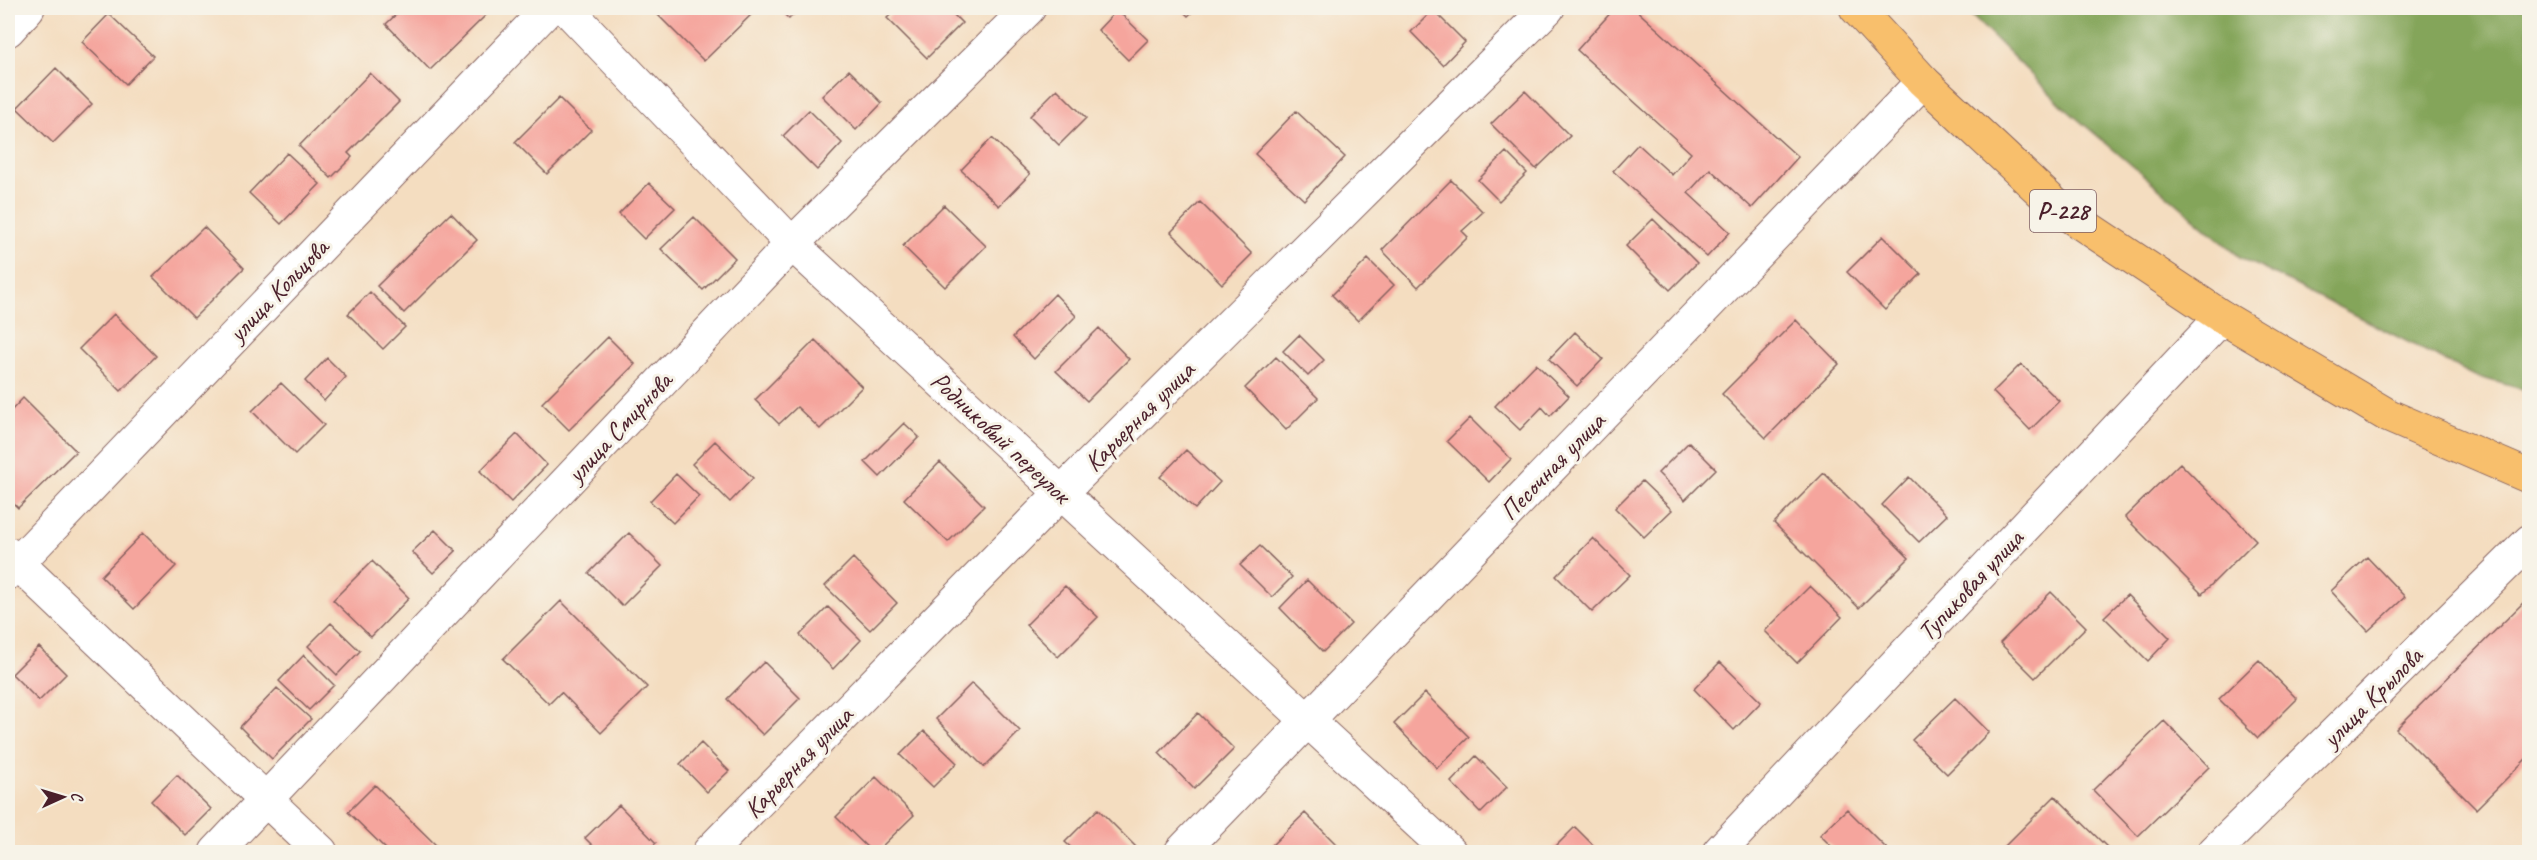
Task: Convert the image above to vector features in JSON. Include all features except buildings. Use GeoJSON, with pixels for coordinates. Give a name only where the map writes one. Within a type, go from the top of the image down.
{"type":"FeatureCollection","features":[{"type":"Feature","properties":{"kind":"main road","name":"Р-228"},"geometry":{"type":"LineString","coordinates":[[1856,8],[1923,81],[2061,210],[2222,317],[2389,416],[2529,477]]}},
{"type":"Feature","properties":{"kind":"street"},"geometry":{"type":"LineString","coordinates":[[8,30],[28,8]]}},
{"type":"Feature","properties":{"kind":"street","name":"улица Кольцова"},"geometry":{"type":"LineString","coordinates":[[11,563],[549,8]]}},
{"type":"Feature","properties":{"kind":"street","name":"Родниковый переулок"},"geometry":{"type":"LineString","coordinates":[[566,8],[792,244],[1450,852]]}},
{"type":"Feature","properties":{"kind":"street","name":"улица Смирнова"},"geometry":{"type":"LineString","coordinates":[[216,852],[792,244],[1029,8]]}},
{"type":"Feature","properties":{"kind":"street","name":"Карьерная улица"},"geometry":{"type":"LineString","coordinates":[[709,852],[1061,493],[1548,8]]}},
{"type":"Feature","properties":{"kind":"street","name":"Песочная улица"},"geometry":{"type":"LineString","coordinates":[[1181,852],[1923,81]]}},
{"type":"Feature","properties":{"kind":"street","name":"Тупиковая улица"},"geometry":{"type":"LineString","coordinates":[[1719,852],[2222,317]]}},
{"type":"Feature","properties":{"kind":"street","name":"улица Крылова"},"geometry":{"type":"LineString","coordinates":[[2214,852],[2529,541]]}},
{"type":"Feature","properties":{"kind":"street"},"geometry":{"type":"LineString","coordinates":[[11,563],[321,852]]}},
{"type":"Feature","properties":{"kind":"green space"},"geometry":{"type":"Polygon","coordinates":[[[1964,8],[2529,8],[2529,391],[2475,376],[2240,257],[2067,110],[1964,8]]]}}]}
